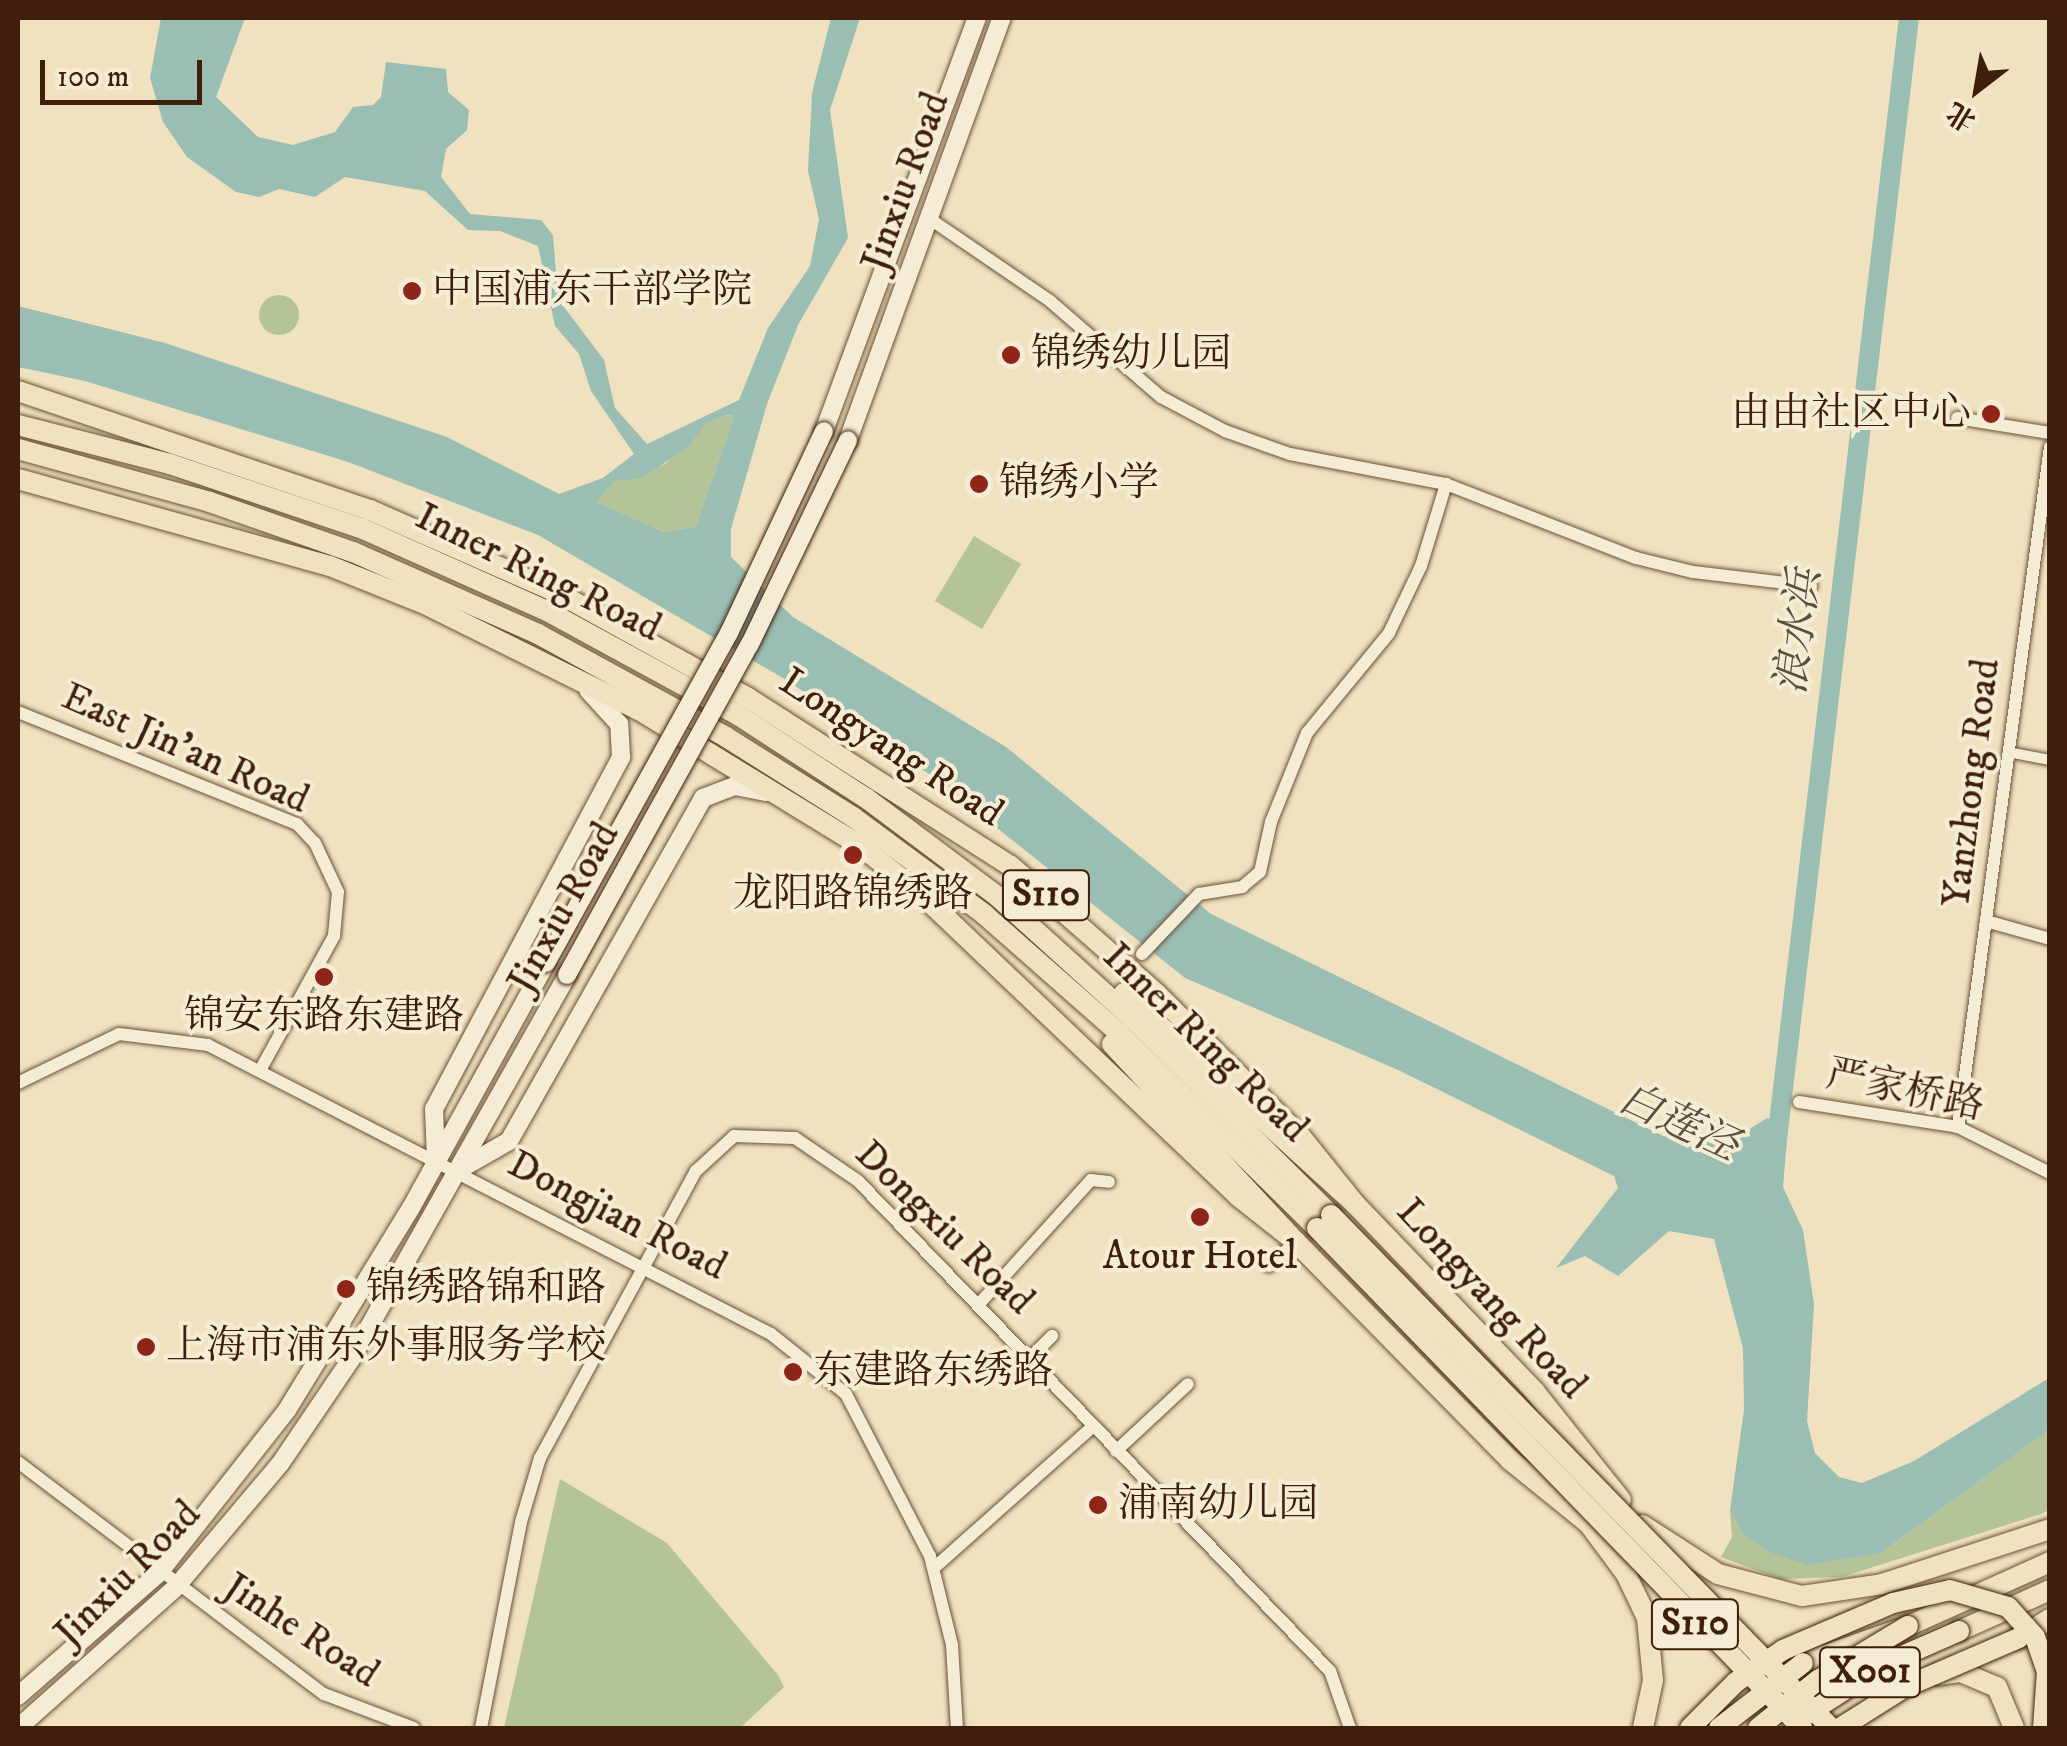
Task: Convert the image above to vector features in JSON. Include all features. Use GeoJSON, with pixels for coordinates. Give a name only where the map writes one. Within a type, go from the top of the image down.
{"type":"FeatureCollection","features":[{"type":"Feature","properties":{"kind":"main road","name":"Jinxiu Road"},"geometry":{"type":"LineString","coordinates":[[18,1696],[158,1574],[244,1468],[331,1344],[436,1161],[729,633],[824,431],[977,18]]}},
{"type":"Feature","properties":{"kind":"main road","name":"Jinxiu Road"},"geometry":{"type":"LineString","coordinates":[[18,1728],[176,1587],[298,1437],[351,1358],[750,644],[848,440],[1002,18]]}},
{"type":"Feature","properties":{"kind":"main road","name":"Longyang Road"},"geometry":{"type":"LineString","coordinates":[[18,391],[72,405],[402,524],[572,600],[748,698],[1034,884],[1230,1064],[1355,1204],[1534,1392],[1642,1524],[1840,1728]]}},
{"type":"Feature","properties":{"kind":"main road"},"geometry":{"type":"LineString","coordinates":[[18,416],[116,450]]}},
{"type":"Feature","properties":{"kind":"main road","name":"Inner Ring Road"},"geometry":{"type":"LineString","coordinates":[[18,425],[116,450],[363,529],[590,632],[810,760],[997,896],[1144,1030],[1796,1728]]}},
{"type":"Feature","properties":{"kind":"main road","name":"Inner Ring Road"},"geometry":{"type":"LineString","coordinates":[[18,450],[291,529],[468,601],[648,692],[853,817],[984,914],[1324,1222],[1832,1728]]}},
{"type":"Feature","properties":{"kind":"main road"},"geometry":{"type":"LineString","coordinates":[[18,462],[291,529]]}},
{"type":"Feature","properties":{"kind":"main road","name":"S110"},"geometry":{"type":"LineString","coordinates":[[18,479],[345,571],[503,640],[786,798],[907,881],[1239,1197],[1296,1242],[1488,1440],[1589,1524],[1796,1728]]}},
{"type":"Feature","properties":{"kind":"main road"},"geometry":{"type":"LineString","coordinates":[[436,1161],[434,1109],[622,748],[619,724],[604,703],[503,640]]}},
{"type":"Feature","properties":{"kind":"main road"},"geometry":{"type":"LineString","coordinates":[[458,1171],[508,1141],[703,798],[735,786],[786,798]]}},
{"type":"Feature","properties":{"kind":"main road"},"geometry":{"type":"LineString","coordinates":[[997,896],[1133,1000],[1355,1204]]}},
{"type":"Feature","properties":{"kind":"main road"},"geometry":{"type":"LineString","coordinates":[[984,914],[1250,1187],[1296,1242]]}},
{"type":"Feature","properties":{"kind":"main road"},"geometry":{"type":"LineString","coordinates":[[1589,1524],[1626,1574],[1647,1618],[1653,1680],[1643,1728]]}},
{"type":"Feature","properties":{"kind":"main road"},"geometry":{"type":"LineString","coordinates":[[1642,1524],[1718,1574],[1802,1596],[1882,1584],[2050,1528]]}},
{"type":"Feature","properties":{"kind":"main road","name":"X001"},"geometry":{"type":"LineString","coordinates":[[1758,1728],[1818,1680],[1908,1626],[2050,1562]]}},
{"type":"Feature","properties":{"kind":"main road"},"geometry":{"type":"LineString","coordinates":[[1690,1728],[1736,1682],[1783,1650],[1892,1602],[1950,1590],[2008,1607],[2035,1638],[2046,1672],[2042,1728]]}},
{"type":"Feature","properties":{"kind":"main road","name":"X001"},"geometry":{"type":"LineString","coordinates":[[1796,1728],[1862,1676],[2050,1590]]}},
{"type":"Feature","properties":{"kind":"main road"},"geometry":{"type":"LineString","coordinates":[[1840,1728],[1905,1687],[2019,1638],[2050,1619]]}},
{"type":"Feature","properties":{"kind":"main road"},"geometry":{"type":"LineString","coordinates":[[1718,1728],[1803,1663],[1908,1626]]}},
{"type":"Feature","properties":{"kind":"main road"},"geometry":{"type":"LineString","coordinates":[[1905,1687],[1961,1672],[1997,1688],[2014,1728]]}},
{"type":"Feature","properties":{"kind":"street"},"geometry":{"type":"LineString","coordinates":[[930,219],[1050,301],[1160,396],[1225,431],[1290,454],[1446,484],[1636,558],[1693,572],[1811,586]]}},
{"type":"Feature","properties":{"kind":"street"},"geometry":{"type":"LineString","coordinates":[[1957,418],[2050,433]]}},
{"type":"Feature","properties":{"kind":"street","name":"Yanzhong Road"},"geometry":{"type":"LineString","coordinates":[[1958,1127],[2050,447]]}},
{"type":"Feature","properties":{"kind":"street"},"geometry":{"type":"LineString","coordinates":[[1142,954],[1199,894],[1242,888],[1260,872],[1270,822],[1307,733],[1389,634],[1421,566],[1446,484]]}},
{"type":"Feature","properties":{"kind":"street","name":"East Jin'an Road"},"geometry":{"type":"LineString","coordinates":[[18,712],[297,824],[315,844],[338,892],[334,936],[261,1070]]}},
{"type":"Feature","properties":{"kind":"street"},"geometry":{"type":"LineString","coordinates":[[2008,752],[2050,760]]}},
{"type":"Feature","properties":{"kind":"street"},"geometry":{"type":"LineString","coordinates":[[1986,921],[2050,940]]}},
{"type":"Feature","properties":{"kind":"street","name":"Dongjian Road"},"geometry":{"type":"LineString","coordinates":[[18,1083],[119,1034],[208,1045],[642,1264],[771,1334],[846,1394],[934,1568],[952,1645],[957,1728]]}},
{"type":"Feature","properties":{"kind":"street","name":"严家桥路"},"geometry":{"type":"LineString","coordinates":[[1799,1102],[1958,1127],[2050,1173]]}},
{"type":"Feature","properties":{"kind":"street","name":"Dongxiu Road"},"geometry":{"type":"LineString","coordinates":[[482,1728],[520,1522],[540,1458],[642,1264],[696,1172],[734,1136],[795,1138],[858,1181],[1330,1671],[1350,1728]]}},
{"type":"Feature","properties":{"kind":"street"},"geometry":{"type":"LineString","coordinates":[[979,1304],[1090,1180],[1109,1182]]}},
{"type":"Feature","properties":{"kind":"street"},"geometry":{"type":"LineString","coordinates":[[1269,1266],[1296,1242]]}},
{"type":"Feature","properties":{"kind":"street"},"geometry":{"type":"LineString","coordinates":[[1031,1357],[1052,1336]]}},
{"type":"Feature","properties":{"kind":"street"},"geometry":{"type":"LineString","coordinates":[[1116,1450],[1188,1384]]}},
{"type":"Feature","properties":{"kind":"street"},"geometry":{"type":"LineString","coordinates":[[934,1568],[1092,1426]]}},
{"type":"Feature","properties":{"kind":"street","name":"Jinhe Road"},"geometry":{"type":"LineString","coordinates":[[18,1462],[158,1574],[324,1694],[414,1728]]}},
{"type":"Feature","properties":{"kind":"green space"},"geometry":{"type":"Polygon","coordinates":[[[279,295],[293,301],[299,315],[293,329],[279,335],[265,329],[259,315],[265,301],[279,295]]]}},
{"type":"Feature","properties":{"kind":"green space"},"geometry":{"type":"Polygon","coordinates":[[[734,416],[696,526],[664,532],[595,502],[614,481],[665,464],[705,424],[734,416]]]}},
{"type":"Feature","properties":{"kind":"green space"},"geometry":{"type":"Polygon","coordinates":[[[974,536],[1021,564],[982,629],[935,601],[974,536]]]}},
{"type":"Feature","properties":{"kind":"green space"},"geometry":{"type":"Polygon","coordinates":[[[2049,1430],[2049,1510],[2041,1514],[1842,1577],[1780,1579],[1721,1557],[1732,1537],[1730,1510],[1743,1535],[1767,1551],[1881,1553],[2049,1430]]]}},
{"type":"Feature","properties":{"kind":"green space"},"geometry":{"type":"Polygon","coordinates":[[[560,1479],[667,1543],[778,1675],[784,1687],[740,1728],[504,1728],[560,1479]]]}},
{"type":"Feature","properties":{"kind":"water"},"geometry":{"type":"Polygon","coordinates":[[[161,18],[245,18],[216,97],[258,137],[293,145],[335,132],[353,107],[373,105],[381,97],[386,62],[446,69],[448,92],[469,110],[467,130],[446,149],[441,177],[470,214],[541,220],[553,235],[558,299],[604,360],[615,408],[647,444],[739,400],[768,328],[810,266],[819,219],[808,171],[812,93],[831,18],[860,18],[830,110],[848,238],[798,325],[767,404],[731,529],[731,557],[793,617],[1006,747],[1211,914],[1663,1136],[1713,1137],[1748,1130],[1767,1118],[1788,1126],[1783,1187],[1803,1230],[1814,1304],[1807,1421],[1815,1453],[1839,1477],[1862,1483],[1914,1461],[2049,1378],[2049,1430],[1881,1553],[1808,1565],[1767,1551],[1743,1535],[1730,1510],[1744,1410],[1743,1348],[1714,1239],[1669,1231],[1618,1276],[1585,1256],[1556,1268],[1618,1188],[1614,1176],[1396,1069],[1185,978],[932,776],[783,678],[538,535],[348,462],[85,381],[18,367],[18,306],[165,343],[447,437],[559,494],[603,478],[634,454],[591,391],[579,354],[555,326],[538,246],[500,231],[468,230],[425,191],[345,177],[315,197],[279,189],[259,197],[236,192],[187,157],[163,122],[150,78],[161,18]],[[734,416],[705,424],[688,447],[642,478],[614,481],[596,502],[664,532],[696,526],[734,416]]]}},
{"type":"Feature","properties":{"kind":"waterway","name":"浪水浜"},"geometry":{"type":"LineString","coordinates":[[1776,1148],[1909,18]]}},
{"type":"Feature","properties":{"kind":"place","name":"中国浦东干部学院"},"geometry":{"type":"Point","coordinates":[412,291]}},
{"type":"Feature","properties":{"kind":"place","name":"锦绣幼儿园"},"geometry":{"type":"Point","coordinates":[1011,355]}},
{"type":"Feature","properties":{"kind":"place","name":"由由社区中心"},"geometry":{"type":"Point","coordinates":[1991,414]}},
{"type":"Feature","properties":{"kind":"place","name":"锦绣小学"},"geometry":{"type":"Point","coordinates":[979,484]}},
{"type":"Feature","properties":{"kind":"place","name":"龙阳路锦绣路"},"geometry":{"type":"Point","coordinates":[853,855]}},
{"type":"Feature","properties":{"kind":"place","name":"锦安东路东建路"},"geometry":{"type":"Point","coordinates":[324,977]}},
{"type":"Feature","properties":{"kind":"place","name":"Atour Hotel"},"geometry":{"type":"Point","coordinates":[1200,1217]}},
{"type":"Feature","properties":{"kind":"place","name":"锦绣路锦和路"},"geometry":{"type":"Point","coordinates":[346,1289]}},
{"type":"Feature","properties":{"kind":"place","name":"上海市浦东外事服务学校"},"geometry":{"type":"Point","coordinates":[146,1347]}},
{"type":"Feature","properties":{"kind":"place","name":"东建路东绣路"},"geometry":{"type":"Point","coordinates":[793,1372]}},
{"type":"Feature","properties":{"kind":"place","name":"浦南幼儿园"},"geometry":{"type":"Point","coordinates":[1098,1505]}},
{"type":"Feature","properties":{"kind":"water label","name":"白莲泾"},"geometry":{"type":"Point","coordinates":[1678,1123]}}]}
